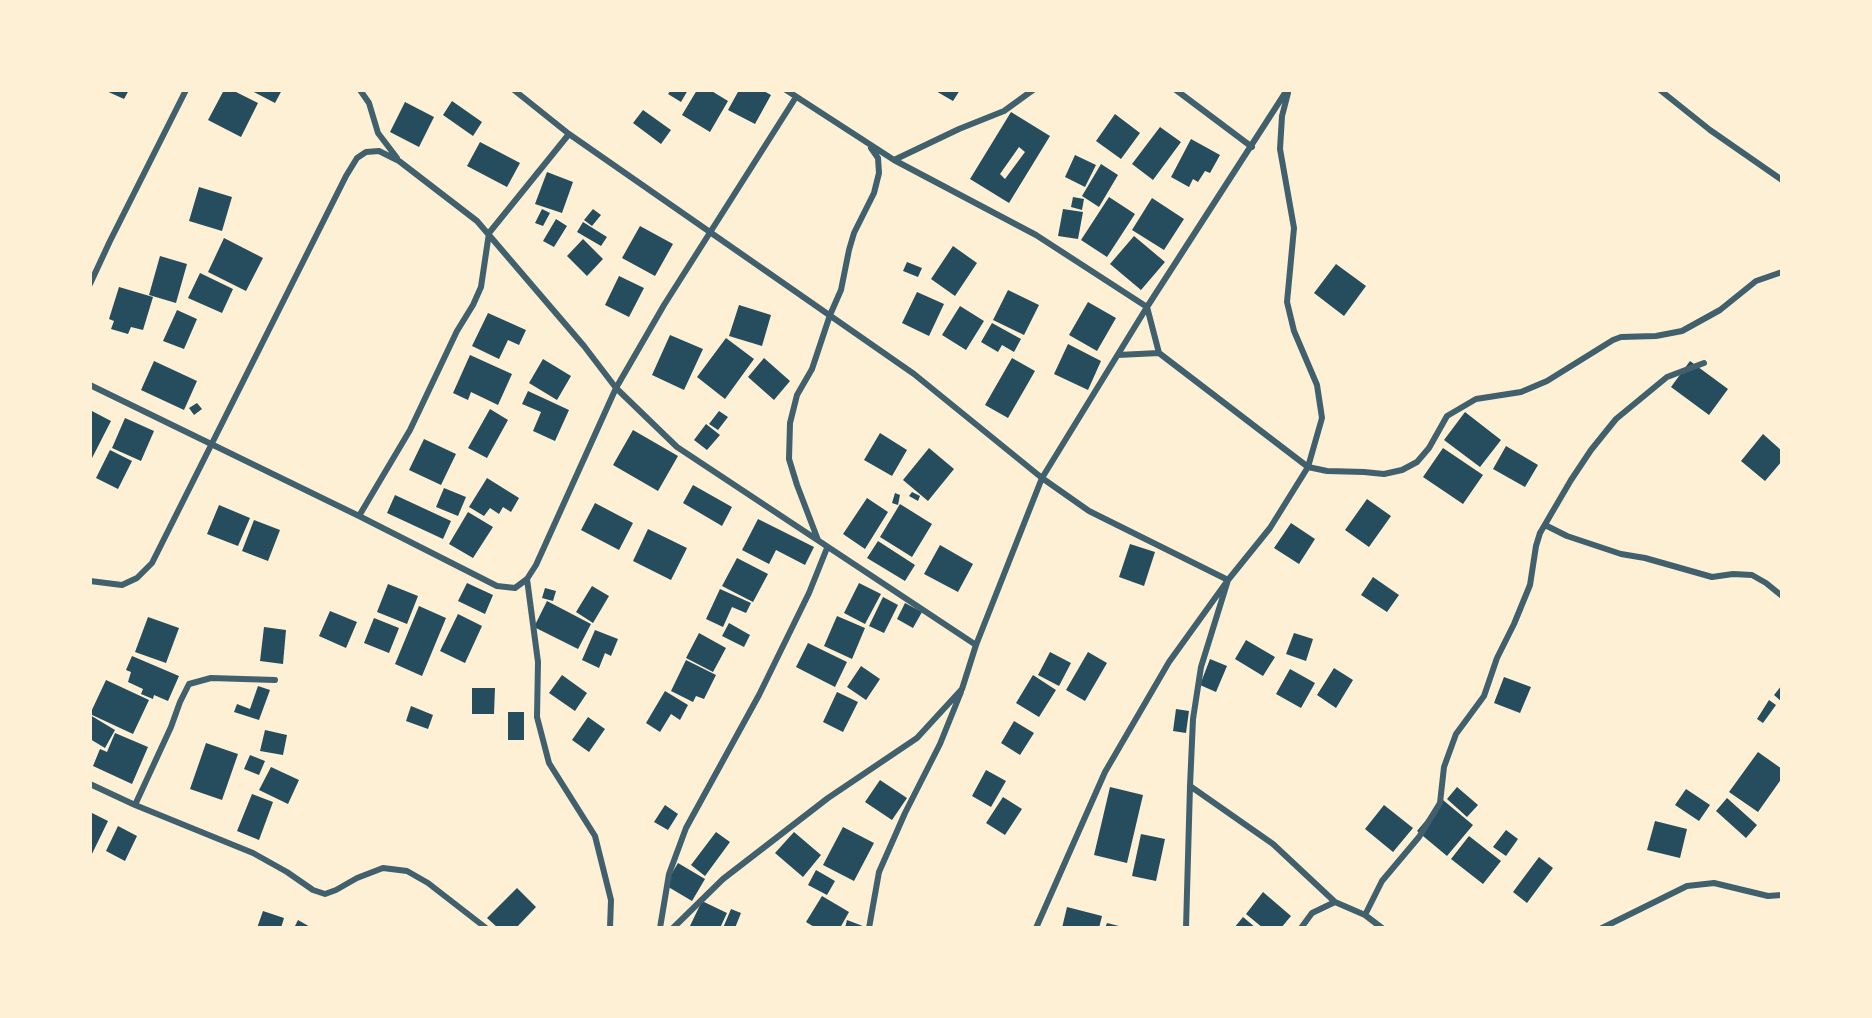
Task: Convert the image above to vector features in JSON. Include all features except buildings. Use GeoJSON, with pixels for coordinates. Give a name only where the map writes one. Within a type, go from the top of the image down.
{"type":"FeatureCollection","features":[{"type":"Feature","properties":{"kind":"street"},"geometry":{"type":"LineString","coordinates":[[90,284],[186,90]]}},
{"type":"Feature","properties":{"kind":"street"},"geometry":{"type":"LineString","coordinates":[[360,90],[369,103],[378,133],[399,161]]}},
{"type":"Feature","properties":{"kind":"street"},"geometry":{"type":"LineString","coordinates":[[514,90],[569,134],[914,374],[1042,478],[1089,511],[1228,580]]}},
{"type":"Feature","properties":{"kind":"street"},"geometry":{"type":"LineString","coordinates":[[786,90],[894,160],[1036,235],[1147,307],[1159,353],[1308,467],[1327,471],[1384,474],[1402,470],[1417,462],[1429,448],[1447,416],[1476,399],[1521,392],[1547,381],[1621,337],[1656,336],[1682,331],[1720,310],[1756,281],[1782,272]]}},
{"type":"Feature","properties":{"kind":"street"},"geometry":{"type":"LineString","coordinates":[[894,160],[959,129],[1004,111],[1033,90]]}},
{"type":"Feature","properties":{"kind":"street"},"geometry":{"type":"LineString","coordinates":[[1176,90],[1252,147]]}},
{"type":"Feature","properties":{"kind":"street"},"geometry":{"type":"LineString","coordinates":[[869,928],[879,872],[905,813],[940,744],[962,689],[976,645],[1042,478],[1147,307],[1288,90]]}},
{"type":"Feature","properties":{"kind":"street"},"geometry":{"type":"LineString","coordinates":[[1036,928],[1105,772],[1169,662],[1228,580],[1270,528],[1308,467],[1322,418],[1317,385],[1294,331],[1287,302],[1294,228],[1280,148],[1282,116],[1288,90]]}},
{"type":"Feature","properties":{"kind":"street"},"geometry":{"type":"LineString","coordinates":[[1660,90],[1710,130],[1782,180]]}},
{"type":"Feature","properties":{"kind":"street"},"geometry":{"type":"LineString","coordinates":[[90,385],[497,586],[515,588],[527,579],[536,565],[616,388],[796,97]]}},
{"type":"Feature","properties":{"kind":"street"},"geometry":{"type":"LineString","coordinates":[[359,516],[410,430],[457,331],[473,305],[481,287],[489,233],[569,134]]}},
{"type":"Feature","properties":{"kind":"street"},"geometry":{"type":"LineString","coordinates":[[818,541],[789,459],[789,423],[797,394],[812,369],[830,315],[842,290],[854,233],[874,193],[879,173],[878,158],[870,145]]}},
{"type":"Feature","properties":{"kind":"street"},"geometry":{"type":"LineString","coordinates":[[90,581],[122,585],[137,578],[152,563],[291,284],[357,158],[366,152],[379,151],[399,161],[477,221],[584,346],[616,388],[677,447],[976,645]]}},
{"type":"Feature","properties":{"kind":"street"},"geometry":{"type":"LineString","coordinates":[[1118,355],[1159,353]]}},
{"type":"Feature","properties":{"kind":"street"},"geometry":{"type":"LineString","coordinates":[[1365,915],[1382,881],[1419,837],[1440,803],[1444,767],[1456,734],[1484,696],[1497,658],[1530,585],[1536,546],[1570,480],[1617,419],[1667,377],[1704,363]]}},
{"type":"Feature","properties":{"kind":"street"},"geometry":{"type":"LineString","coordinates":[[1545,525],[1567,536],[1621,554],[1645,558],[1712,577],[1733,574],[1752,575],[1782,596]]}},
{"type":"Feature","properties":{"kind":"street"},"geometry":{"type":"LineString","coordinates":[[660,928],[669,874],[686,828],[759,695],[809,593],[827,548]]}},
{"type":"Feature","properties":{"kind":"street"},"geometry":{"type":"LineString","coordinates":[[527,579],[538,662],[537,717],[549,763],[596,836],[611,900],[610,928]]}},
{"type":"Feature","properties":{"kind":"street"},"geometry":{"type":"LineString","coordinates":[[1186,928],[1193,719],[1201,667],[1228,580]]}},
{"type":"Feature","properties":{"kind":"street"},"geometry":{"type":"LineString","coordinates":[[135,805],[189,684],[212,678],[275,680]]}},
{"type":"Feature","properties":{"kind":"street"},"geometry":{"type":"LineString","coordinates":[[673,928],[723,879],[828,798],[917,738],[962,689]]}},
{"type":"Feature","properties":{"kind":"street"},"geometry":{"type":"LineString","coordinates":[[90,784],[253,853],[313,890],[325,894],[382,868],[407,871],[428,883],[486,928]]}},
{"type":"Feature","properties":{"kind":"street"},"geometry":{"type":"LineString","coordinates":[[1190,786],[1273,844],[1335,902],[1365,915],[1382,928]]}},
{"type":"Feature","properties":{"kind":"street"},"geometry":{"type":"LineString","coordinates":[[1602,928],[1687,886],[1714,882],[1768,896],[1782,895]]}},
{"type":"Feature","properties":{"kind":"street"},"geometry":{"type":"LineString","coordinates":[[1301,928],[1312,913],[1335,902]]}}]}
